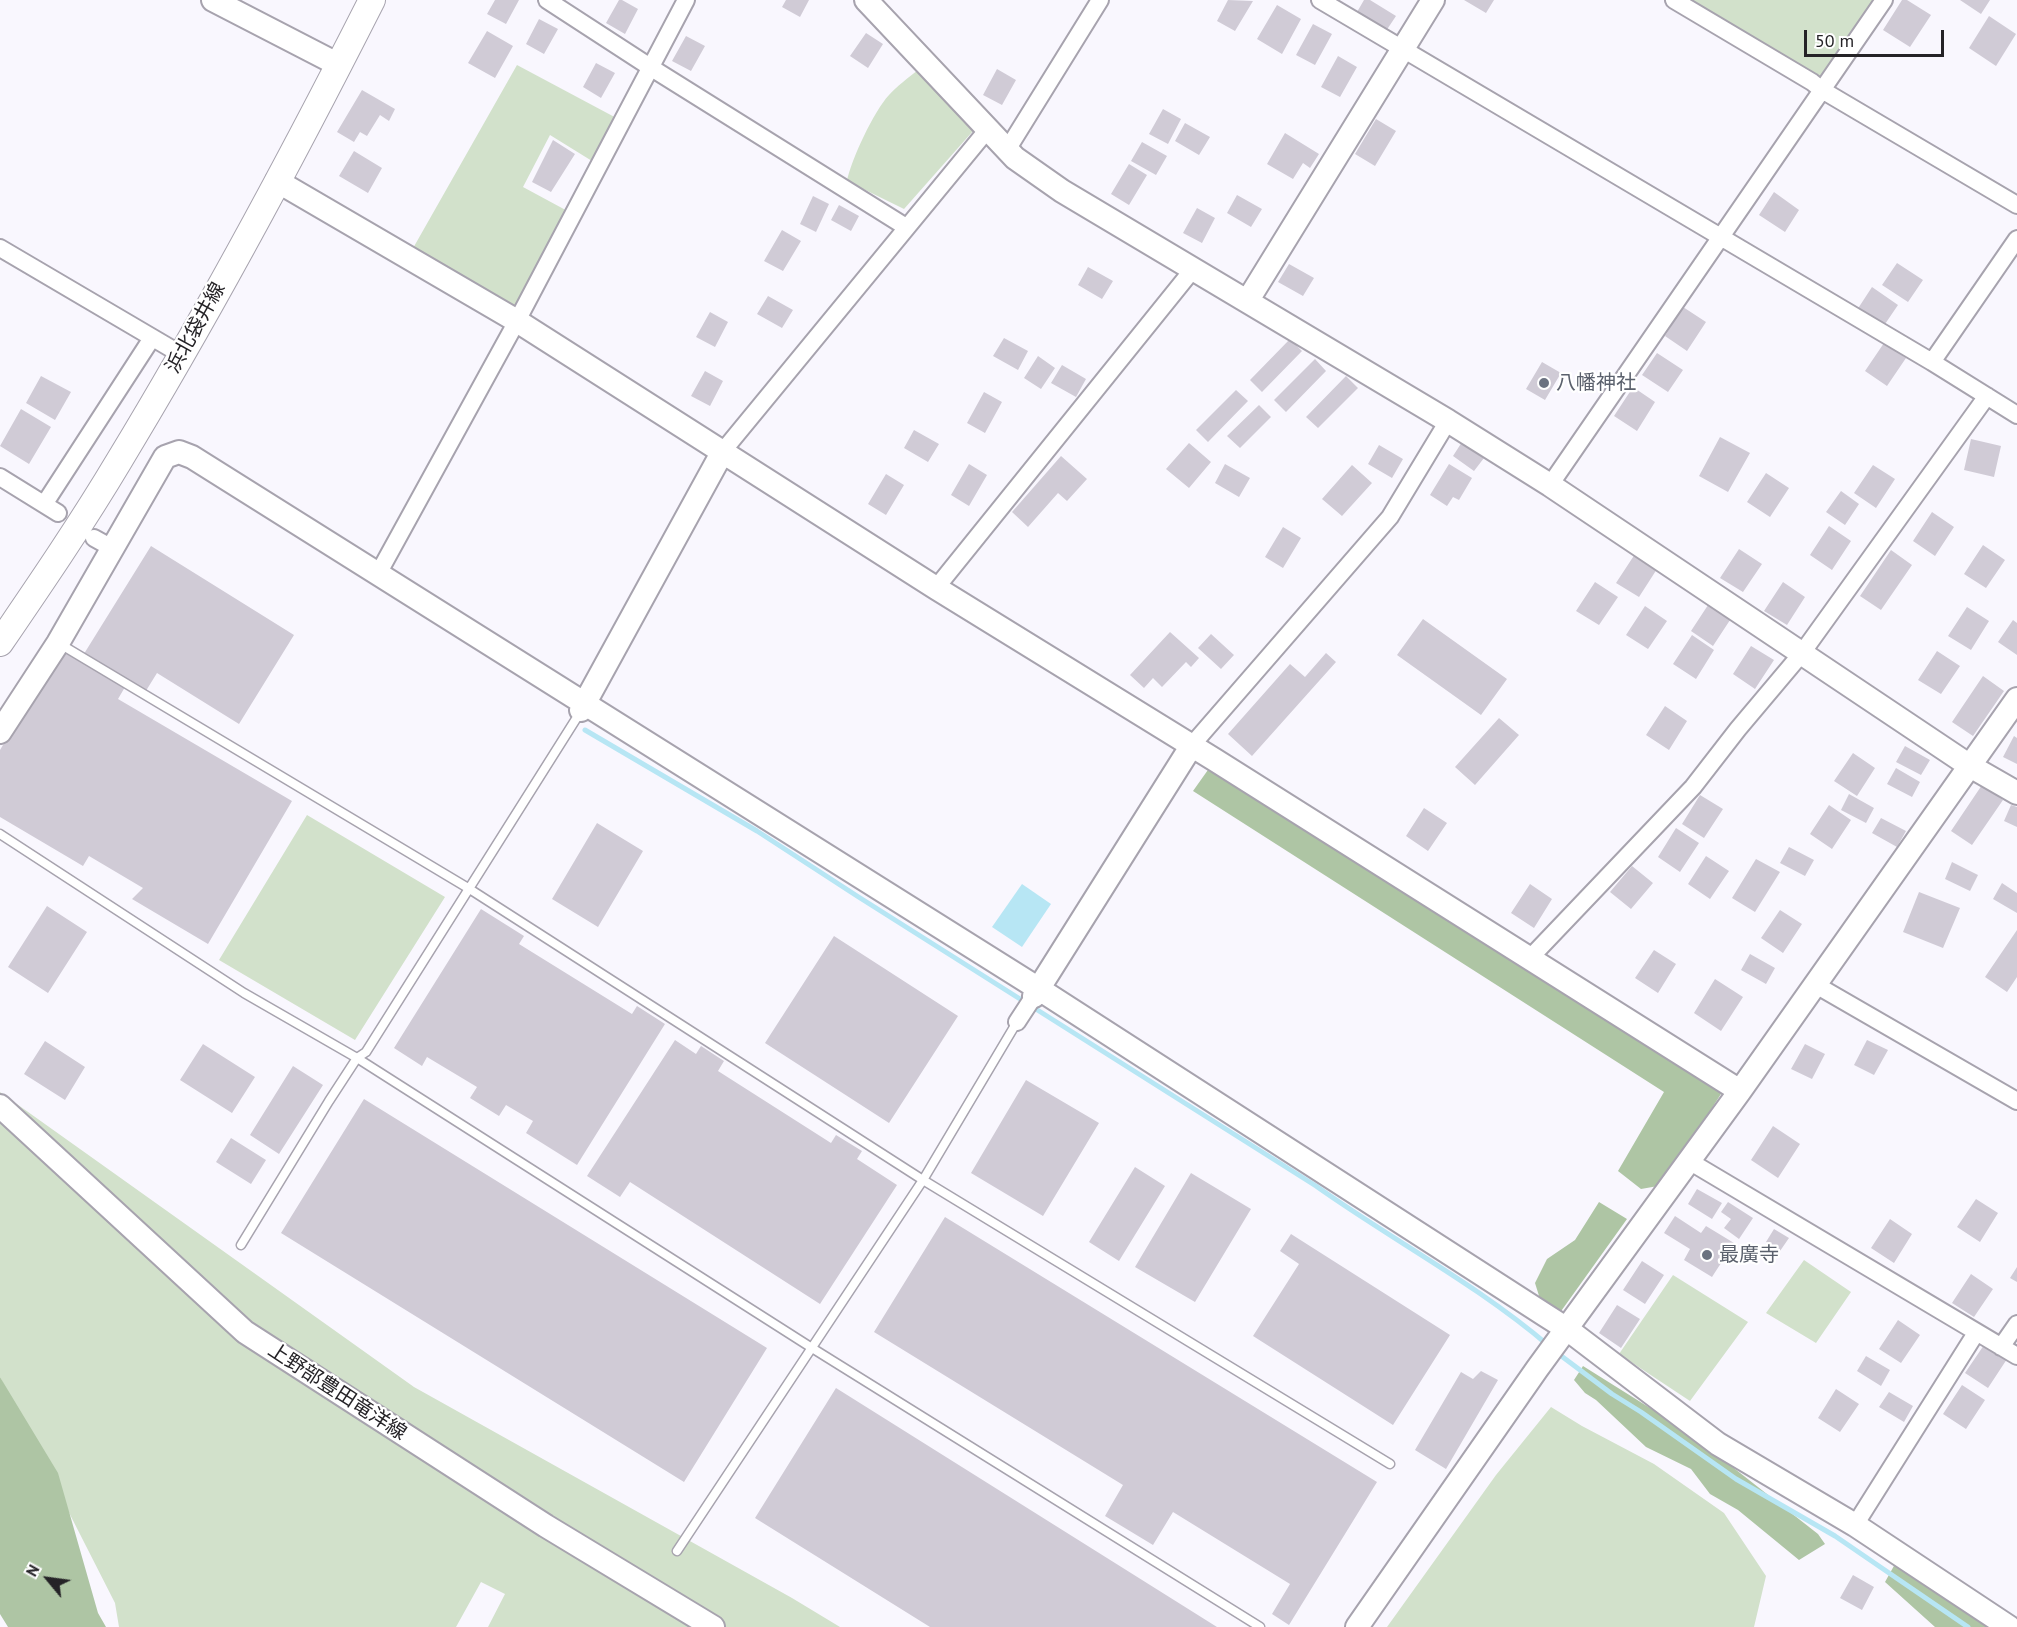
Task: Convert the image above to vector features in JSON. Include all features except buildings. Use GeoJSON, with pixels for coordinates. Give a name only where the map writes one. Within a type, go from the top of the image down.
{"type":"FeatureCollection","features":[{"type":"Feature","properties":{"kind":"main road","name":"浜北袋井線"},"geometry":{"type":"LineString","coordinates":[[0,643],[70,540],[182,355],[277,182],[372,0]]}},
{"type":"Feature","properties":{"kind":"street"},"geometry":{"type":"LineString","coordinates":[[213,0],[339,65]]}},
{"type":"Feature","properties":{"kind":"street"},"geometry":{"type":"LineString","coordinates":[[548,0],[650,67],[906,227]]}},
{"type":"Feature","properties":{"kind":"street"},"geometry":{"type":"LineString","coordinates":[[378,573],[517,321],[686,0]]}},
{"type":"Feature","properties":{"kind":"street"},"geometry":{"type":"LineString","coordinates":[[866,0],[1015,158],[1062,190],[1449,421],[1550,485],[1970,766],[2017,793]]}},
{"type":"Feature","properties":{"kind":"street"},"geometry":{"type":"LineString","coordinates":[[1007,150],[1100,0]]}},
{"type":"Feature","properties":{"kind":"street"},"geometry":{"type":"LineString","coordinates":[[1320,0],[1932,362],[2017,415]]}},
{"type":"Feature","properties":{"kind":"street"},"geometry":{"type":"LineString","coordinates":[[1248,300],[1433,0]]}},
{"type":"Feature","properties":{"kind":"street"},"geometry":{"type":"LineString","coordinates":[[1674,0],[2017,205]]}},
{"type":"Feature","properties":{"kind":"street"},"geometry":{"type":"LineString","coordinates":[[1550,485],[1884,0]]}},
{"type":"Feature","properties":{"kind":"street"},"geometry":{"type":"LineString","coordinates":[[583,707],[723,451],[988,129]]}},
{"type":"Feature","properties":{"kind":"street"},"geometry":{"type":"LineString","coordinates":[[277,182],[517,321],[936,588],[1192,745],[1740,1091]]}},
{"type":"Feature","properties":{"kind":"street"},"geometry":{"type":"LineString","coordinates":[[1932,362],[2017,239]]}},
{"type":"Feature","properties":{"kind":"street"},"geometry":{"type":"LineString","coordinates":[[0,248],[182,355]]}},
{"type":"Feature","properties":{"kind":"street"},"geometry":{"type":"LineString","coordinates":[[936,588],[1194,268]]}},
{"type":"Feature","properties":{"kind":"street"},"geometry":{"type":"LineString","coordinates":[[0,477],[51,508],[152,338]]}},
{"type":"Feature","properties":{"kind":"street"},"geometry":{"type":"LineString","coordinates":[[1530,958],[1693,787],[1802,653],[1987,396]]}},
{"type":"Feature","properties":{"kind":"street"},"geometry":{"type":"LineString","coordinates":[[1017,1022],[1192,745],[1390,517],[1449,421]]}},
{"type":"Feature","properties":{"kind":"street"},"geometry":{"type":"LineString","coordinates":[[0,732],[58,643],[103,543],[165,457],[179,452],[192,457],[378,573],[583,707],[1036,992],[1563,1333],[1718,1444],[1855,1525],[2009,1627]]}},
{"type":"Feature","properties":{"kind":"street"},"geometry":{"type":"LineString","coordinates":[[1357,1627],[1537,1369],[1816,985],[2017,699]]}},
{"type":"Feature","properties":{"kind":"street"},"geometry":{"type":"LineString","coordinates":[[1816,985],[2017,1101]]}},
{"type":"Feature","properties":{"kind":"street","name":"上野部豊田竜洋線"},"geometry":{"type":"LineString","coordinates":[[0,1106],[245,1332],[546,1527],[713,1627]]}},
{"type":"Feature","properties":{"kind":"street"},"geometry":{"type":"LineString","coordinates":[[1689,1161],[2017,1356]]}},
{"type":"Feature","properties":{"kind":"street"},"geometry":{"type":"LineString","coordinates":[[2001,1347],[2017,1324]]}},
{"type":"Feature","properties":{"kind":"street"},"geometry":{"type":"LineString","coordinates":[[1855,1525],[1976,1333]]}},
{"type":"Feature","properties":{"kind":"lane"},"geometry":{"type":"LineString","coordinates":[[58,643],[468,888],[923,1180],[1390,1464]]}},
{"type":"Feature","properties":{"kind":"lane"},"geometry":{"type":"LineString","coordinates":[[241,1245],[357,1058],[366,1052],[583,707]]}},
{"type":"Feature","properties":{"kind":"lane"},"geometry":{"type":"LineString","coordinates":[[0,834],[244,993],[357,1058],[812,1348],[1260,1627]]}},
{"type":"Feature","properties":{"kind":"lane"},"geometry":{"type":"LineString","coordinates":[[677,1551],[923,1180],[1017,1022]]}},
{"type":"Feature","properties":{"kind":"green space"},"geometry":{"type":"Polygon","coordinates":[[[1674,0],[1884,0],[1822,90],[1674,0]]]}},
{"type":"Feature","properties":{"kind":"green space"},"geometry":{"type":"Polygon","coordinates":[[[517,65],[622,121],[592,161],[550,135],[523,187],[573,214],[521,312],[412,250],[517,65]]]}},
{"type":"Feature","properties":{"kind":"green space"},"geometry":{"type":"Polygon","coordinates":[[[918,70],[973,131],[904,209],[847,181],[858,149],[883,102],[918,70]]]}},
{"type":"Feature","properties":{"kind":"green space"},"geometry":{"type":"Polygon","coordinates":[[[1215,760],[1728,1083],[1658,1186],[1641,1189],[1618,1171],[1664,1092],[1193,791],[1215,760]]]}},
{"type":"Feature","properties":{"kind":"green space"},"geometry":{"type":"Polygon","coordinates":[[[307,815],[445,897],[355,1040],[219,960],[307,815]]]}},
{"type":"Feature","properties":{"kind":"green space"},"geometry":{"type":"Polygon","coordinates":[[[0,1092],[414,1387],[840,1627],[488,1627],[505,1594],[481,1582],[456,1627],[119,1627],[115,1603],[0,1377],[0,1092]]]}},
{"type":"Feature","properties":{"kind":"green space"},"geometry":{"type":"Polygon","coordinates":[[[1599,1202],[1627,1219],[1554,1321],[1545,1315],[1535,1283],[1547,1259],[1575,1240],[1599,1202]]]}},
{"type":"Feature","properties":{"kind":"green space"},"geometry":{"type":"Polygon","coordinates":[[[1804,1260],[1851,1292],[1816,1343],[1766,1313],[1804,1260]]]}},
{"type":"Feature","properties":{"kind":"green space"},"geometry":{"type":"Polygon","coordinates":[[[1673,1275],[1748,1322],[1690,1401],[1619,1354],[1673,1275]]]}},
{"type":"Feature","properties":{"kind":"green space"},"geometry":{"type":"Polygon","coordinates":[[[1583,1366],[1666,1418],[1712,1451],[1818,1534],[1825,1544],[1799,1560],[1738,1510],[1710,1494],[1691,1469],[1646,1447],[1596,1400],[1585,1393],[1574,1380],[1583,1366]]]}},
{"type":"Feature","properties":{"kind":"green space"},"geometry":{"type":"Polygon","coordinates":[[[0,1377],[58,1473],[98,1613],[106,1627],[8,1627],[0,1614],[0,1377]]]}},
{"type":"Feature","properties":{"kind":"green space"},"geometry":{"type":"Polygon","coordinates":[[[1551,1407],[1654,1464],[1724,1513],[1766,1576],[1754,1627],[1387,1627],[1496,1475],[1551,1407]]]}},
{"type":"Feature","properties":{"kind":"green space"},"geometry":{"type":"Polygon","coordinates":[[[1900,1555],[2010,1627],[1935,1627],[1885,1582],[1900,1555]]]}},
{"type":"Feature","properties":{"kind":"water"},"geometry":{"type":"Polygon","coordinates":[[[1022,884],[1051,904],[1022,947],[992,927],[1022,884]]]}},
{"type":"Feature","properties":{"kind":"waterway"},"geometry":{"type":"LineString","coordinates":[[585,730],[757,831],[1316,1186],[1464,1283],[1549,1346]]}},
{"type":"Feature","properties":{"kind":"waterway"},"geometry":{"type":"LineString","coordinates":[[1556,1352],[1612,1394],[1736,1479],[1835,1536],[1968,1627]]}},
{"type":"Feature","properties":{"kind":"place","name":"八幡神社"},"geometry":{"type":"Point","coordinates":[1544,383]}},
{"type":"Feature","properties":{"kind":"place","name":"最廣寺"},"geometry":{"type":"Point","coordinates":[1707,1255]}}]}
